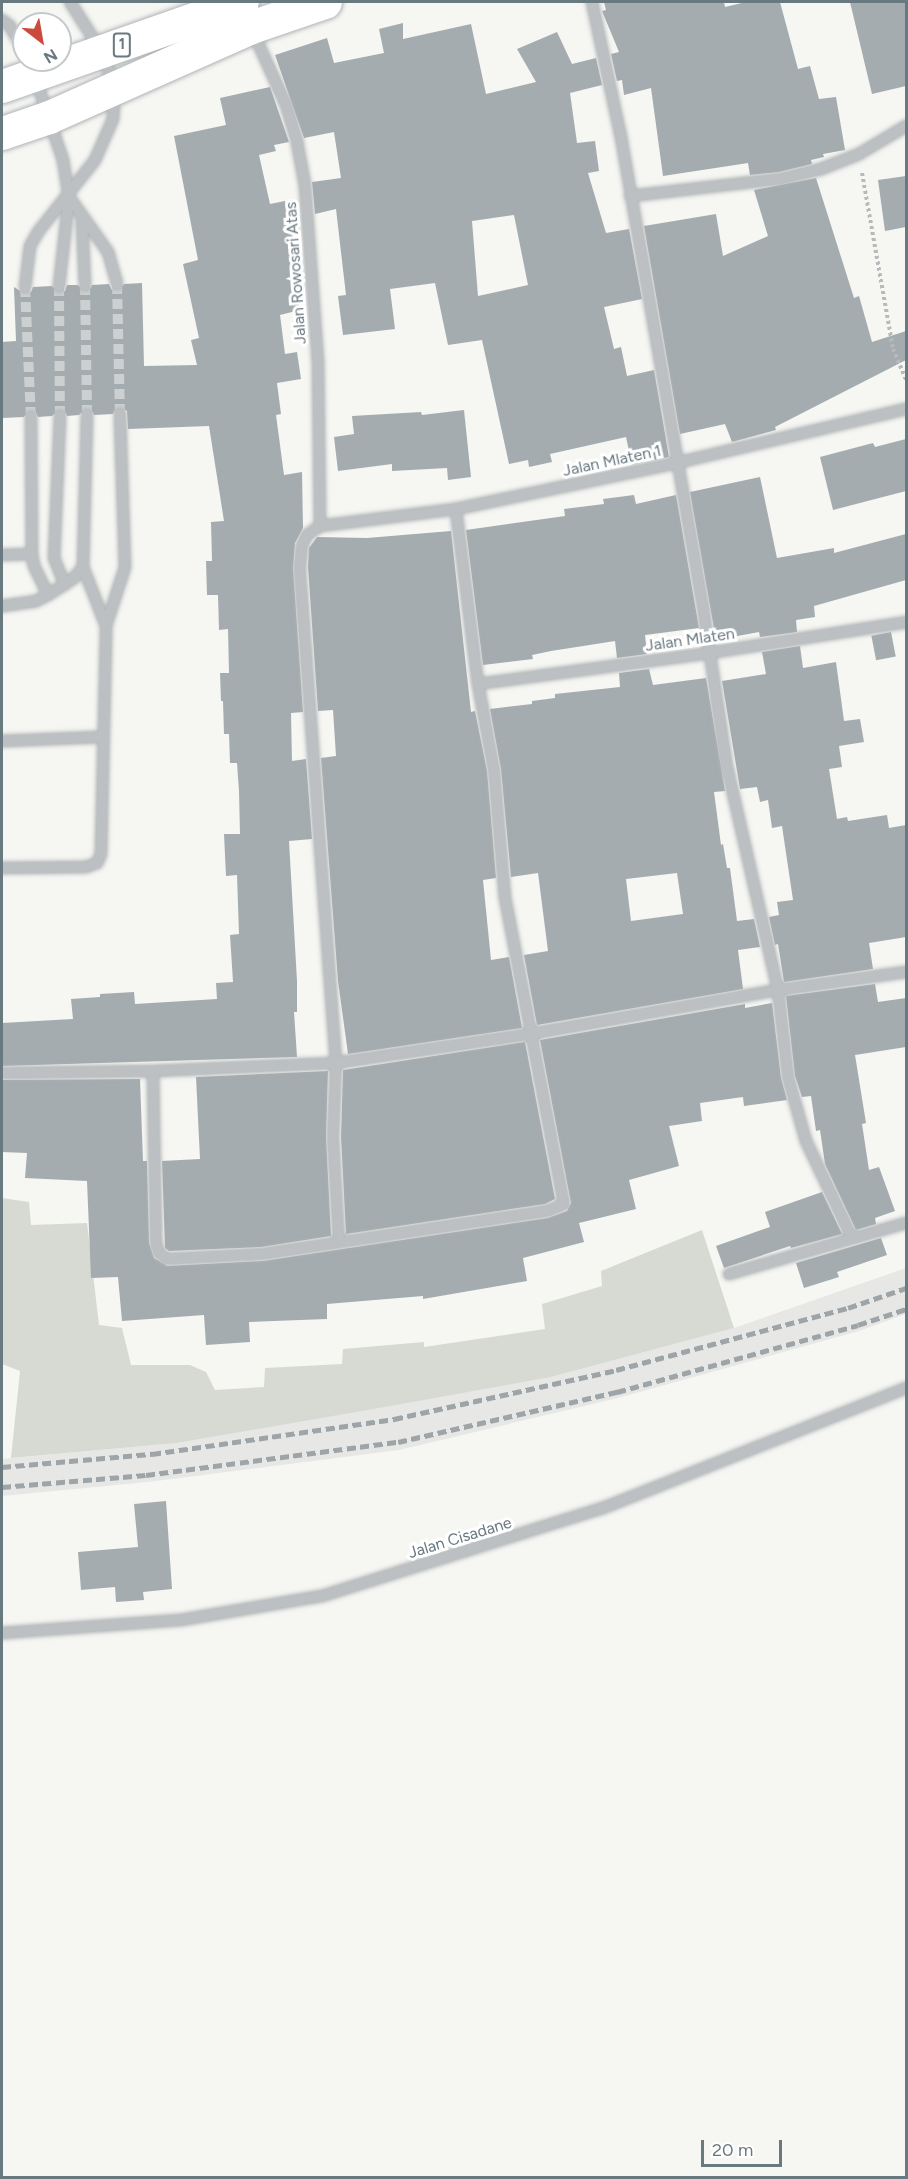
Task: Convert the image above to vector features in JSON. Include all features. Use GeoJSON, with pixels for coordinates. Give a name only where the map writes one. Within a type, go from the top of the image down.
{"type":"FeatureCollection","features":[{"type":"Feature","properties":{"kind":"highway"},"geometry":{"type":"LineString","coordinates":[[2,134],[49,117],[115,88],[247,14],[325,2]]}},
{"type":"Feature","properties":{"kind":"highway","name":"1"},"geometry":{"type":"LineString","coordinates":[[72,56],[102,52],[247,14]]}},
{"type":"Feature","properties":{"kind":"highway","name":"1"},"geometry":{"type":"LineString","coordinates":[[2,86],[17,72]]}},
{"type":"Feature","properties":{"kind":"street"},"geometry":{"type":"LineString","coordinates":[[25,287],[30,246],[38,232],[69,197],[95,160],[113,119],[115,88],[102,52],[70,2]]}},
{"type":"Feature","properties":{"kind":"street"},"geometry":{"type":"LineString","coordinates":[[592,2],[621,137],[727,767],[778,990],[788,1077],[806,1141],[852,1238]]}},
{"type":"Feature","properties":{"kind":"street","name":"Jalan Rowosari Atas"},"geometry":{"type":"LineString","coordinates":[[247,14],[286,105],[297,142],[305,185],[318,361],[320,526]]}},
{"type":"Feature","properties":{"kind":"street"},"geometry":{"type":"LineString","coordinates":[[33,72],[63,160],[69,197],[59,286]]}},
{"type":"Feature","properties":{"kind":"street"},"geometry":{"type":"LineString","coordinates":[[630,196],[780,179],[821,169],[859,154],[906,126]]}},
{"type":"Feature","properties":{"kind":"street"},"geometry":{"type":"LineString","coordinates":[[69,197],[82,219],[108,252],[117,284]]}},
{"type":"Feature","properties":{"kind":"street"},"geometry":{"type":"LineString","coordinates":[[82,219],[85,285]]}},
{"type":"Feature","properties":{"kind":"street","name":"Jalan Mlaten 1"},"geometry":{"type":"LineString","coordinates":[[320,526],[456,509],[676,463],[906,409]]}},
{"type":"Feature","properties":{"kind":"street"},"geometry":{"type":"LineString","coordinates":[[2,868],[86,867],[97,863],[101,854],[106,626],[125,567],[120,414]]}},
{"type":"Feature","properties":{"kind":"street"},"geometry":{"type":"LineString","coordinates":[[87,415],[83,567],[106,626]]}},
{"type":"Feature","properties":{"kind":"street"},"geometry":{"type":"LineString","coordinates":[[60,416],[54,558],[65,585]]}},
{"type":"Feature","properties":{"kind":"street"},"geometry":{"type":"LineString","coordinates":[[31,417],[32,554],[34,566],[48,595]]}},
{"type":"Feature","properties":{"kind":"street"},"geometry":{"type":"LineString","coordinates":[[153,1071],[156,1243],[159,1253],[167,1259],[211,1258],[339,1242],[547,1211],[564,1204],[505,898],[494,770],[478,684],[456,509]]}},
{"type":"Feature","properties":{"kind":"street"},"geometry":{"type":"LineString","coordinates":[[320,526],[307,535],[302,546],[300,567],[336,1063],[333,1137],[339,1242]]}},
{"type":"Feature","properties":{"kind":"street"},"geometry":{"type":"LineString","coordinates":[[2,555],[32,554]]}},
{"type":"Feature","properties":{"kind":"street"},"geometry":{"type":"LineString","coordinates":[[2,606],[36,601],[65,585],[83,567]]}},
{"type":"Feature","properties":{"kind":"street","name":"Jalan Mlaten"},"geometry":{"type":"LineString","coordinates":[[478,684],[709,653],[906,622]]}},
{"type":"Feature","properties":{"kind":"street"},"geometry":{"type":"LineString","coordinates":[[2,741],[102,737]]}},
{"type":"Feature","properties":{"kind":"street"},"geometry":{"type":"LineString","coordinates":[[2,1074],[153,1071],[336,1063],[530,1034],[778,990],[906,972]]}},
{"type":"Feature","properties":{"kind":"street"},"geometry":{"type":"LineString","coordinates":[[729,1274],[906,1223]]}},
{"type":"Feature","properties":{"kind":"street","name":"Jalan Cisadane"},"geometry":{"type":"LineString","coordinates":[[2,1633],[181,1620],[322,1596],[603,1508],[906,1388]]}},
{"type":"Feature","properties":{"kind":"path"},"geometry":{"type":"LineString","coordinates":[[859,154],[893,349],[906,379]]}},
{"type":"Feature","properties":{"kind":"shaded area"},"geometry":{"type":"Polygon","coordinates":[[[2,1198],[29,1202],[31,1225],[87,1223],[99,1325],[122,1328],[131,1365],[190,1365],[206,1372],[215,1390],[264,1387],[265,1368],[342,1364],[343,1349],[424,1342],[424,1347],[545,1329],[542,1304],[602,1286],[601,1271],[702,1230],[734,1328],[551,1377],[362,1411],[177,1443],[11,1458],[20,1371],[2,1364],[2,1198]]]}},
{"type":"Feature","properties":{"kind":"shaded area"},"geometry":{"type":"Polygon","coordinates":[[[906,1268],[906,1314],[859,1331],[618,1398],[399,1450],[148,1482],[2,1496],[2,1459],[177,1443],[551,1377],[734,1328],[906,1268]]]}},
{"type":"Feature","properties":{"kind":"building"},"geometry":{"type":"Polygon","coordinates":[[[604,2],[724,2],[725,7],[746,2],[780,2],[798,69],[810,66],[819,99],[836,97],[845,150],[823,154],[824,157],[811,160],[812,164],[779,172],[750,175],[748,163],[663,176],[651,88],[624,95],[622,80],[617,81],[611,54],[619,52],[602,11],[606,10],[604,2]]]}},
{"type":"Feature","properties":{"kind":"building"},"geometry":{"type":"Polygon","coordinates":[[[850,2],[906,2],[906,86],[872,94],[850,2]]]}},
{"type":"Feature","properties":{"kind":"building"},"geometry":{"type":"Polygon","coordinates":[[[403,23],[403,39],[471,24],[486,94],[536,82],[517,49],[557,32],[572,64],[596,58],[602,85],[570,93],[577,143],[595,141],[599,171],[588,173],[606,233],[629,229],[642,299],[604,307],[614,349],[621,347],[627,376],[654,370],[669,457],[632,465],[626,437],[550,454],[552,462],[529,467],[528,460],[509,464],[482,340],[448,345],[435,283],[390,289],[395,329],[343,335],[338,296],[346,295],[336,209],[315,214],[312,182],[341,178],[334,132],[304,138],[275,55],[327,38],[334,63],[384,53],[379,29],[403,23]],[[514,215],[472,221],[478,296],[528,285],[514,215]]]}},
{"type":"Feature","properties":{"kind":"building"},"geometry":{"type":"Polygon","coordinates":[[[270,87],[289,142],[274,145],[276,151],[259,155],[270,204],[285,201],[299,266],[291,268],[300,310],[280,315],[285,354],[297,352],[301,379],[277,383],[281,414],[276,415],[284,475],[302,472],[303,528],[295,543],[293,568],[303,712],[291,713],[292,761],[306,759],[312,839],[289,841],[297,981],[297,1012],[294,1012],[297,1057],[2,1066],[2,1023],[73,1019],[71,999],[100,997],[100,994],[134,992],[135,1004],[217,999],[216,983],[233,982],[230,935],[239,934],[237,875],[226,876],[224,834],[240,834],[239,791],[237,763],[230,763],[229,734],[224,734],[223,701],[221,701],[220,673],[229,673],[228,629],[219,630],[218,595],[207,595],[206,561],[212,561],[211,522],[224,521],[209,426],[128,429],[127,411],[120,407],[116,408],[113,414],[94,415],[91,409],[87,408],[79,415],[67,416],[64,410],[60,409],[52,416],[38,417],[35,411],[30,410],[24,417],[2,418],[2,342],[16,341],[14,287],[25,294],[31,292],[33,287],[52,286],[59,293],[65,291],[67,285],[78,285],[85,292],[89,291],[92,285],[109,284],[112,290],[118,291],[124,284],[142,283],[144,366],[197,365],[191,340],[199,338],[183,264],[198,260],[174,136],[226,125],[220,98],[270,87]]]}},
{"type":"Feature","properties":{"kind":"building"},"geometry":{"type":"Polygon","coordinates":[[[906,176],[906,227],[885,231],[878,180],[906,176]]]}},
{"type":"Feature","properties":{"kind":"building"},"geometry":{"type":"Polygon","coordinates":[[[816,178],[854,298],[859,296],[872,342],[906,331],[906,360],[775,427],[776,430],[732,442],[725,424],[680,434],[644,226],[716,214],[723,256],[768,236],[754,190],[816,178]]]}},
{"type":"Feature","properties":{"kind":"building"},"geometry":{"type":"Polygon","coordinates":[[[464,410],[471,477],[448,480],[447,468],[392,471],[392,464],[338,471],[334,437],[354,434],[352,416],[421,412],[422,415],[464,410]]]}},
{"type":"Feature","properties":{"kind":"building"},"geometry":{"type":"Polygon","coordinates":[[[906,439],[906,491],[833,510],[820,457],[873,443],[875,447],[906,439]]]}},
{"type":"Feature","properties":{"kind":"building"},"geometry":{"type":"Polygon","coordinates":[[[760,477],[777,558],[834,548],[834,553],[906,534],[906,580],[814,606],[815,617],[796,620],[797,632],[760,637],[759,632],[716,640],[690,492],[760,477]]]}},
{"type":"Feature","properties":{"kind":"building"},"geometry":{"type":"Polygon","coordinates":[[[634,495],[636,504],[676,495],[699,628],[645,635],[647,654],[617,658],[615,641],[532,655],[533,659],[483,665],[466,530],[565,516],[564,509],[604,504],[603,499],[634,495]]]}},
{"type":"Feature","properties":{"kind":"building"},"geometry":{"type":"Polygon","coordinates":[[[451,531],[471,712],[475,711],[487,771],[496,878],[483,880],[491,960],[509,957],[522,1028],[348,1054],[338,981],[321,758],[336,756],[333,710],[318,711],[308,567],[309,548],[317,537],[367,538],[451,531]]]}},
{"type":"Feature","properties":{"kind":"building"},"geometry":{"type":"Polygon","coordinates":[[[891,632],[896,657],[876,660],[871,636],[891,632]]]}},
{"type":"Feature","properties":{"kind":"building"},"geometry":{"type":"Polygon","coordinates":[[[800,646],[803,668],[836,662],[844,721],[860,719],[864,742],[839,746],[842,767],[829,769],[837,819],[847,817],[848,821],[887,815],[889,828],[906,825],[906,937],[869,943],[873,969],[784,982],[778,944],[775,945],[769,917],[779,915],[777,902],[793,900],[782,826],[772,828],[768,800],[760,802],[757,787],[740,789],[722,681],[766,674],[762,652],[800,646]]]}},
{"type":"Feature","properties":{"kind":"building"},"geometry":{"type":"Polygon","coordinates":[[[649,669],[653,685],[706,678],[725,791],[714,792],[721,845],[723,844],[727,868],[730,868],[737,921],[754,919],[760,947],[738,950],[743,989],[537,1025],[524,955],[548,951],[538,873],[511,877],[501,769],[490,709],[532,704],[532,701],[555,698],[555,694],[620,687],[619,673],[649,669]],[[677,873],[626,879],[631,921],[683,914],[677,873]]]}},
{"type":"Feature","properties":{"kind":"building"},"geometry":{"type":"Polygon","coordinates":[[[875,984],[878,1002],[906,998],[906,1047],[855,1055],[866,1123],[862,1124],[869,1170],[879,1167],[895,1211],[875,1218],[876,1224],[856,1230],[825,1164],[820,1130],[816,1131],[811,1096],[802,1097],[795,1076],[786,996],[875,984]]]}},
{"type":"Feature","properties":{"kind":"building"},"geometry":{"type":"Polygon","coordinates":[[[772,1003],[781,1078],[787,1100],[744,1106],[743,1097],[700,1103],[702,1121],[669,1126],[679,1166],[629,1180],[636,1209],[579,1223],[584,1242],[523,1258],[527,1281],[423,1299],[423,1296],[327,1304],[327,1319],[249,1322],[250,1342],[206,1345],[204,1315],[122,1321],[118,1277],[91,1278],[87,1181],[25,1178],[27,1153],[2,1152],[2,1080],[140,1079],[143,1161],[147,1161],[149,1243],[154,1258],[167,1266],[263,1261],[548,1218],[567,1211],[571,1203],[540,1040],[745,1004],[745,1008],[772,1003]]]}},
{"type":"Feature","properties":{"kind":"building"},"geometry":{"type":"Polygon","coordinates":[[[525,1042],[555,1199],[545,1204],[346,1234],[341,1137],[343,1070],[525,1042]]]}},
{"type":"Feature","properties":{"kind":"building"},"geometry":{"type":"Polygon","coordinates":[[[328,1071],[326,1137],[331,1236],[261,1247],[169,1251],[165,1248],[162,1161],[200,1159],[196,1077],[328,1071]]]}},
{"type":"Feature","properties":{"kind":"building"},"geometry":{"type":"Polygon","coordinates":[[[822,1192],[842,1234],[791,1248],[790,1246],[724,1268],[716,1246],[770,1227],[765,1212],[822,1192]]]}},
{"type":"Feature","properties":{"kind":"building"},"geometry":{"type":"Polygon","coordinates":[[[881,1238],[887,1255],[837,1272],[839,1277],[804,1288],[796,1263],[881,1238]]]}},
{"type":"Feature","properties":{"kind":"building"},"geometry":{"type":"Polygon","coordinates":[[[166,1501],[172,1589],[143,1592],[144,1600],[116,1602],[115,1587],[81,1590],[78,1552],[138,1547],[134,1504],[166,1501]]]}},
{"type":"Feature","properties":{"kind":"tunnel"},"geometry":{"type":"LineString","coordinates":[[117,284],[120,414]]}},
{"type":"Feature","properties":{"kind":"tunnel"},"geometry":{"type":"LineString","coordinates":[[85,285],[87,415]]}},
{"type":"Feature","properties":{"kind":"tunnel"},"geometry":{"type":"LineString","coordinates":[[59,286],[60,416]]}},
{"type":"Feature","properties":{"kind":"tunnel"},"geometry":{"type":"LineString","coordinates":[[25,287],[31,417]]}},
{"type":"Feature","properties":{"kind":"railway"},"geometry":{"type":"LineString","coordinates":[[2,1467],[152,1454],[394,1419],[616,1370],[848,1308],[906,1288]]}},
{"type":"Feature","properties":{"kind":"railway"},"geometry":{"type":"LineString","coordinates":[[2,1487],[146,1475],[398,1442],[617,1392],[858,1325],[906,1309]]}}]}
